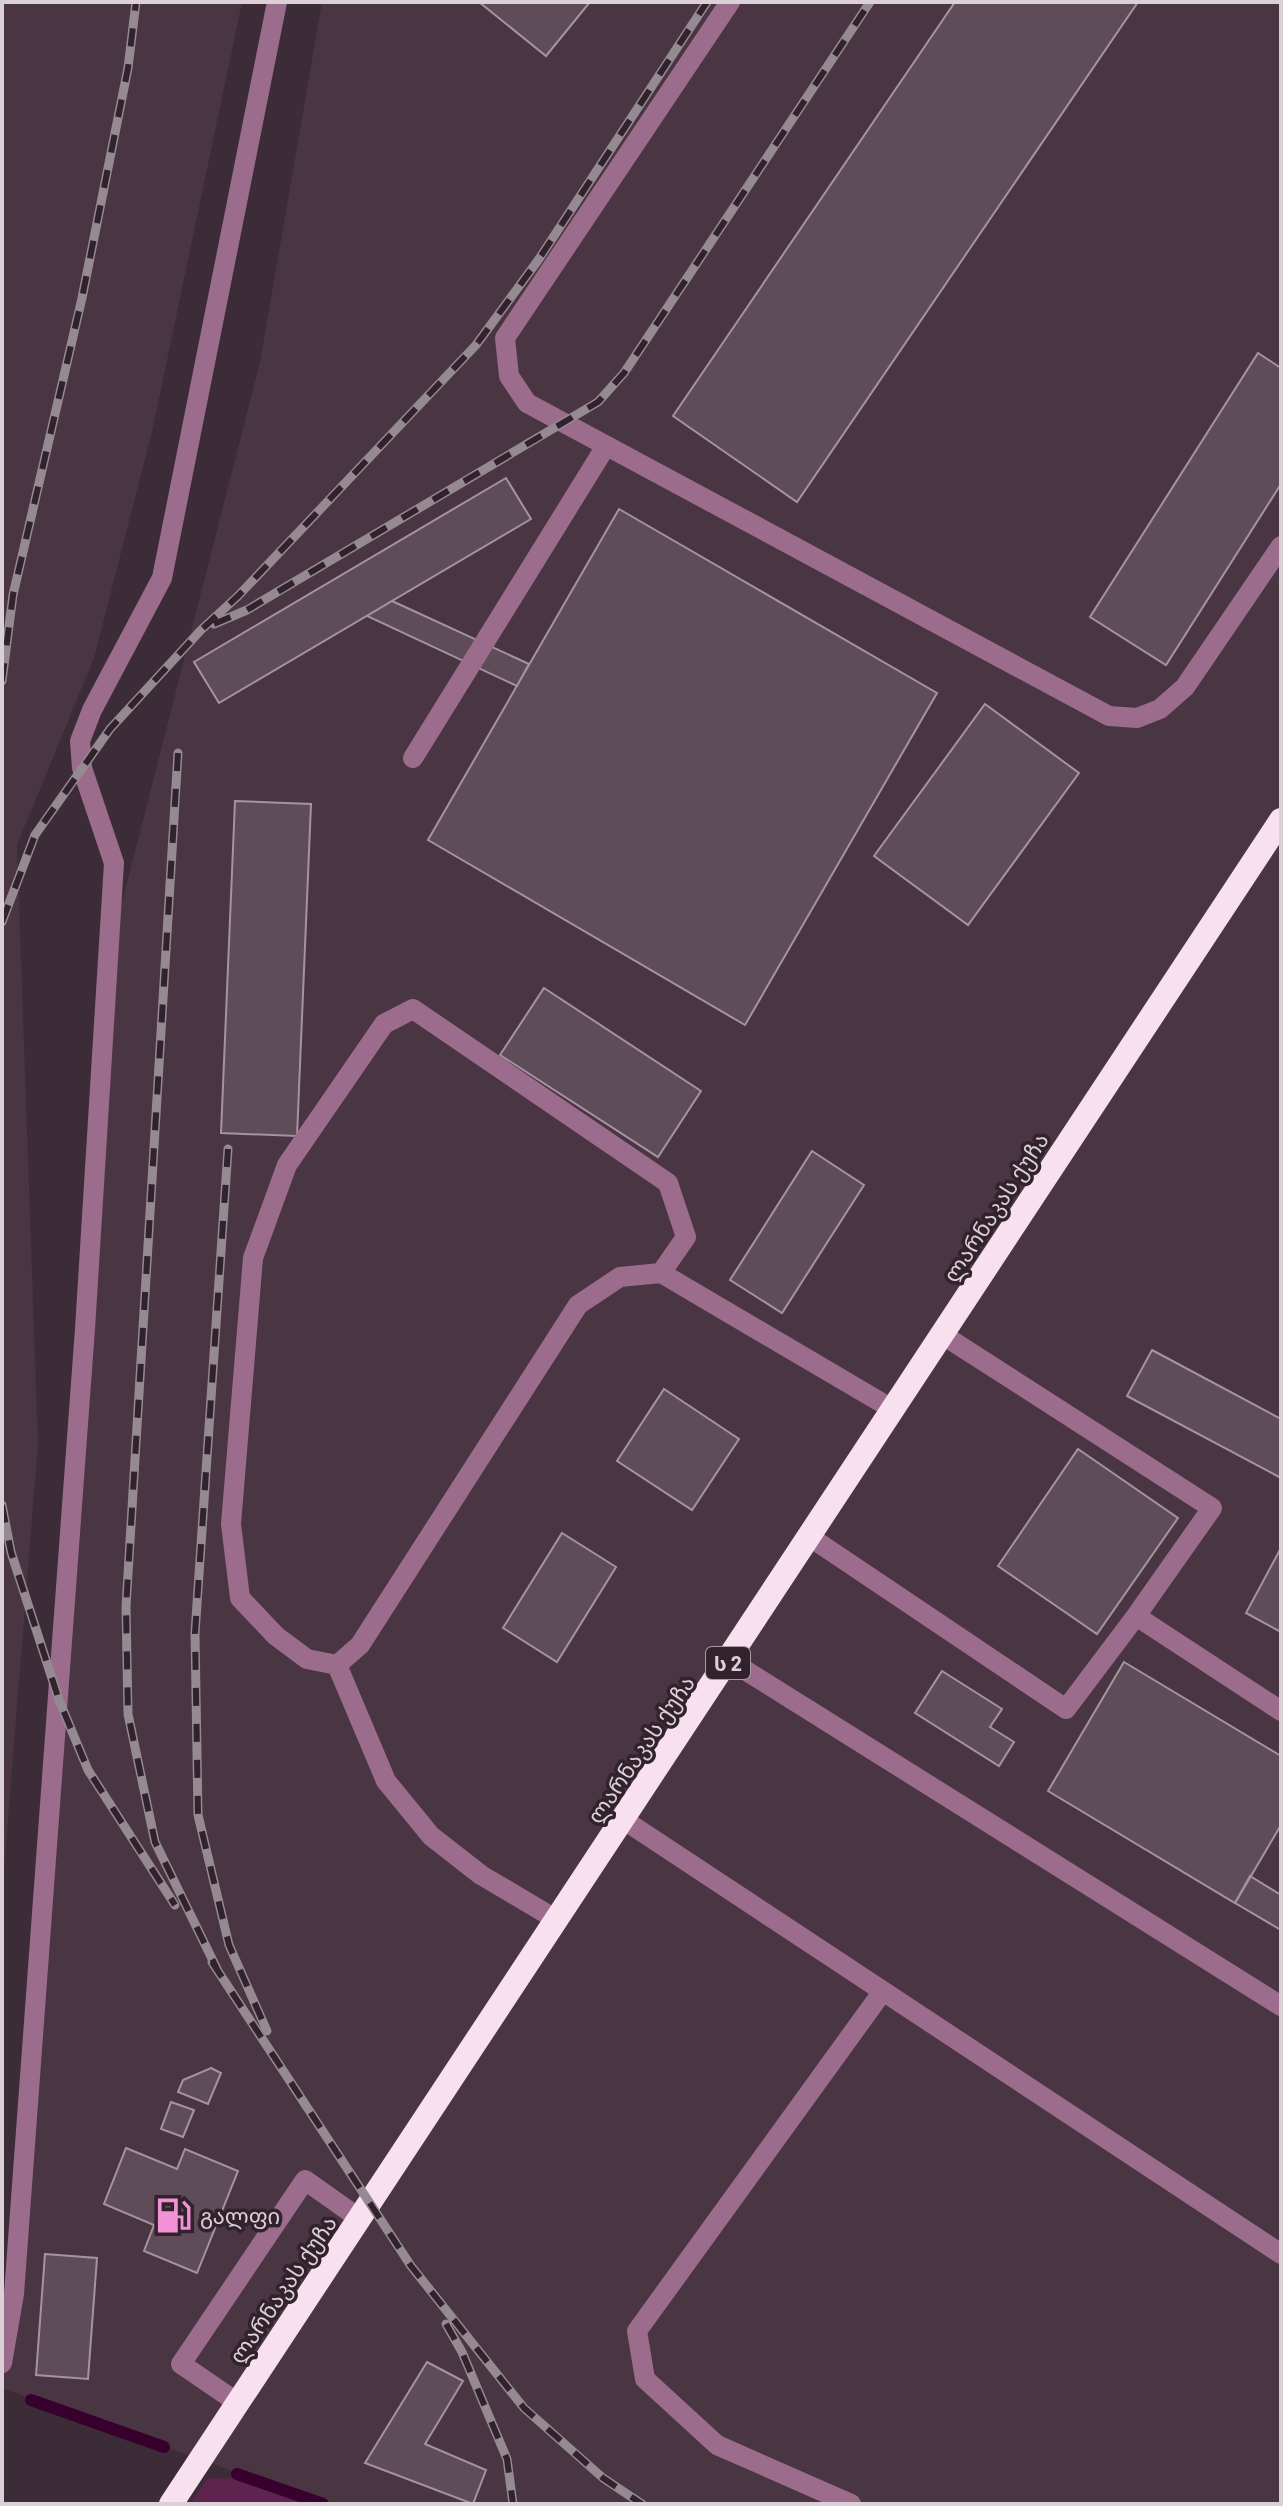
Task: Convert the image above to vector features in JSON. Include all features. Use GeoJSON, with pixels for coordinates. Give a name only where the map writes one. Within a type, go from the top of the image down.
{"type":"FeatureCollection","features":[{"type":"Feature","properties":{"kind":"highway","name":"ლარნაკას ქუჩა"},"geometry":{"type":"LineString","coordinates":[[171,2504],[1281,820]]}},
{"type":"Feature","properties":{"kind":"street"},"geometry":{"type":"LineString","coordinates":[[2,2363],[14,2294],[59,1700],[114,863],[82,768],[80,741],[92,710],[162,578],[277,2]]}},
{"type":"Feature","properties":{"kind":"street"},"geometry":{"type":"LineString","coordinates":[[730,2],[505,338],[509,376],[527,403],[1109,716],[1137,718],[1160,709],[1185,687],[1281,546]]}},
{"type":"Feature","properties":{"kind":"street"},"geometry":{"type":"LineString","coordinates":[[413,758],[606,446]]}},
{"type":"Feature","properties":{"kind":"street"},"geometry":{"type":"LineString","coordinates":[[337,1665],[307,1659],[276,1636],[240,1598],[231,1524],[253,1258],[287,1165],[384,1024],[413,1009],[668,1183],[686,1237],[661,1273]]}},
{"type":"Feature","properties":{"kind":"street"},"geometry":{"type":"LineString","coordinates":[[337,1665],[360,1645],[578,1305],[620,1277],[661,1273],[894,1410]]}},
{"type":"Feature","properties":{"kind":"street"},"geometry":{"type":"LineString","coordinates":[[810,1537],[1066,1709],[1212,1508],[943,1335]]}},
{"type":"Feature","properties":{"kind":"street"},"geometry":{"type":"LineString","coordinates":[[1136,1616],[1281,1711]]}},
{"type":"Feature","properties":{"kind":"street"},"geometry":{"type":"LineString","coordinates":[[729,1660],[1281,2006]]}},
{"type":"Feature","properties":{"kind":"street"},"geometry":{"type":"LineString","coordinates":[[337,1665],[386,1781],[431,1836],[481,1875],[557,1920]]}},
{"type":"Feature","properties":{"kind":"street"},"geometry":{"type":"LineString","coordinates":[[624,1820],[1281,2254]]}},
{"type":"Feature","properties":{"kind":"street"},"geometry":{"type":"LineString","coordinates":[[851,2504],[717,2445],[645,2379],[637,2331],[883,1991]]}},
{"type":"Feature","properties":{"kind":"street"},"geometry":{"type":"LineString","coordinates":[[238,2403],[181,2364],[305,2180],[360,2219]]}},
{"type":"Feature","properties":{"kind":"shaded area"},"geometry":{"type":"Polygon","coordinates":[[[2,2],[242,2],[152,432],[94,658],[17,845],[38,1444],[2,1894],[2,2]]]}},
{"type":"Feature","properties":{"kind":"shaded area"},"geometry":{"type":"Polygon","coordinates":[[[322,2],[1281,2],[1281,2504],[323,2504],[2,2388],[106,965],[260,362],[322,2]]]}},
{"type":"Feature","properties":{"kind":"shaded area"},"geometry":{"type":"Polygon","coordinates":[[[208,2478],[252,2479],[323,2504],[190,2504],[208,2478]]]}},
{"type":"Feature","properties":{"kind":"building"},"geometry":{"type":"Polygon","coordinates":[[[479,2],[590,2],[546,56],[479,2]]]}},
{"type":"Feature","properties":{"kind":"building"},"geometry":{"type":"Polygon","coordinates":[[[955,2],[1138,2],[797,502],[673,416],[955,2]]]}},
{"type":"Feature","properties":{"kind":"building"},"geometry":{"type":"Polygon","coordinates":[[[1258,353],[1281,368],[1281,484],[1166,665],[1090,617],[1258,353]]]}},
{"type":"Feature","properties":{"kind":"building"},"geometry":{"type":"Polygon","coordinates":[[[506,478],[531,519],[219,703],[194,662],[506,478]]]}},
{"type":"Feature","properties":{"kind":"building"},"geometry":{"type":"Polygon","coordinates":[[[619,509],[937,693],[745,1025],[428,840],[619,509]]]}},
{"type":"Feature","properties":{"kind":"building"},"geometry":{"type":"Polygon","coordinates":[[[392,601],[529,664],[517,686],[367,616],[392,601]]]}},
{"type":"Feature","properties":{"kind":"building"},"geometry":{"type":"Polygon","coordinates":[[[985,704],[1079,773],[968,925],[874,856],[985,704]]]}},
{"type":"Feature","properties":{"kind":"building"},"geometry":{"type":"Polygon","coordinates":[[[235,801],[311,804],[297,1136],[221,1133],[235,801]]]}},
{"type":"Feature","properties":{"kind":"building"},"geometry":{"type":"Polygon","coordinates":[[[544,988],[701,1091],[658,1157],[500,1055],[544,988]]]}},
{"type":"Feature","properties":{"kind":"building"},"geometry":{"type":"Polygon","coordinates":[[[812,1151],[864,1185],[782,1313],[730,1280],[812,1151]]]}},
{"type":"Feature","properties":{"kind":"building"},"geometry":{"type":"Polygon","coordinates":[[[1152,1350],[1281,1419],[1281,1478],[1127,1396],[1152,1350]]]}},
{"type":"Feature","properties":{"kind":"building"},"geometry":{"type":"Polygon","coordinates":[[[664,1389],[739,1439],[692,1510],[617,1461],[664,1389]]]}},
{"type":"Feature","properties":{"kind":"building"},"geometry":{"type":"Polygon","coordinates":[[[1078,1449],[1178,1518],[1097,1634],[998,1566],[1078,1449]]]}},
{"type":"Feature","properties":{"kind":"building"},"geometry":{"type":"Polygon","coordinates":[[[562,1533],[616,1567],[557,1662],[503,1628],[562,1533]]]}},
{"type":"Feature","properties":{"kind":"building"},"geometry":{"type":"Polygon","coordinates":[[[1281,1548],[1281,1632],[1246,1613],[1281,1548]]]}},
{"type":"Feature","properties":{"kind":"building"},"geometry":{"type":"Polygon","coordinates":[[[1124,1662],[1281,1756],[1281,1825],[1235,1903],[1048,1791],[1124,1662]]]}},
{"type":"Feature","properties":{"kind":"building"},"geometry":{"type":"Polygon","coordinates":[[[942,1671],[1002,1709],[990,1727],[1014,1742],[999,1766],[915,1713],[942,1671]]]}},
{"type":"Feature","properties":{"kind":"building"},"geometry":{"type":"Polygon","coordinates":[[[1250,1876],[1281,1895],[1281,1930],[1235,1903],[1250,1876]]]}},
{"type":"Feature","properties":{"kind":"building"},"geometry":{"type":"Polygon","coordinates":[[[211,2068],[221,2073],[208,2104],[178,2092],[183,2080],[211,2068]]]}},
{"type":"Feature","properties":{"kind":"building"},"geometry":{"type":"Polygon","coordinates":[[[171,2102],[194,2110],[183,2137],[161,2129],[171,2102]]]}},
{"type":"Feature","properties":{"kind":"building","name":"გალფი"},"geometry":{"type":"Polygon","coordinates":[[[126,2148],[177,2169],[185,2149],[238,2171],[197,2273],[144,2251],[154,2225],[104,2204],[126,2148]]]}},
{"type":"Feature","properties":{"kind":"building"},"geometry":{"type":"Polygon","coordinates":[[[45,2254],[97,2258],[88,2379],[36,2375],[45,2254]]]}},
{"type":"Feature","properties":{"kind":"building"},"geometry":{"type":"Polygon","coordinates":[[[427,2362],[463,2381],[425,2444],[486,2470],[473,2504],[365,2463],[427,2362]]]}},
{"type":"Feature","properties":{"kind":"waterway"},"geometry":{"type":"LineString","coordinates":[[31,2400],[164,2447]]}},
{"type":"Feature","properties":{"kind":"waterway"},"geometry":{"type":"LineString","coordinates":[[237,2474],[323,2504]]}},
{"type":"Feature","properties":{"kind":"railway"},"geometry":{"type":"LineString","coordinates":[[2,681],[13,595],[82,298],[128,68],[136,2]]}},
{"type":"Feature","properties":{"kind":"railway"},"geometry":{"type":"LineString","coordinates":[[2,922],[35,835],[110,729],[201,630],[238,596],[476,345],[539,259],[707,2]]}},
{"type":"Feature","properties":{"kind":"railway"},"geometry":{"type":"LineString","coordinates":[[214,624],[247,610],[598,402],[624,373],[870,2]]}},
{"type":"Feature","properties":{"kind":"railway"},"geometry":{"type":"LineString","coordinates":[[178,753],[126,1607],[128,1714],[155,1842],[217,1969]]}},
{"type":"Feature","properties":{"kind":"railway"},"geometry":{"type":"LineString","coordinates":[[228,1149],[195,1633],[198,1815],[229,1945],[267,2031]]}},
{"type":"Feature","properties":{"kind":"railway"},"geometry":{"type":"LineString","coordinates":[[2,1505],[11,1552],[59,1700],[88,1770],[175,1905]]}},
{"type":"Feature","properties":{"kind":"railway"},"geometry":{"type":"LineString","coordinates":[[212,1962],[411,2266],[524,2408],[603,2478],[642,2504]]}},
{"type":"Feature","properties":{"kind":"railway"},"geometry":{"type":"LineString","coordinates":[[446,2324],[462,2352],[507,2459],[513,2504]]}},
{"type":"Feature","properties":{"kind":"place","name":"გალფი"},"geometry":{"type":"Point","coordinates":[174,2215]}}]}
